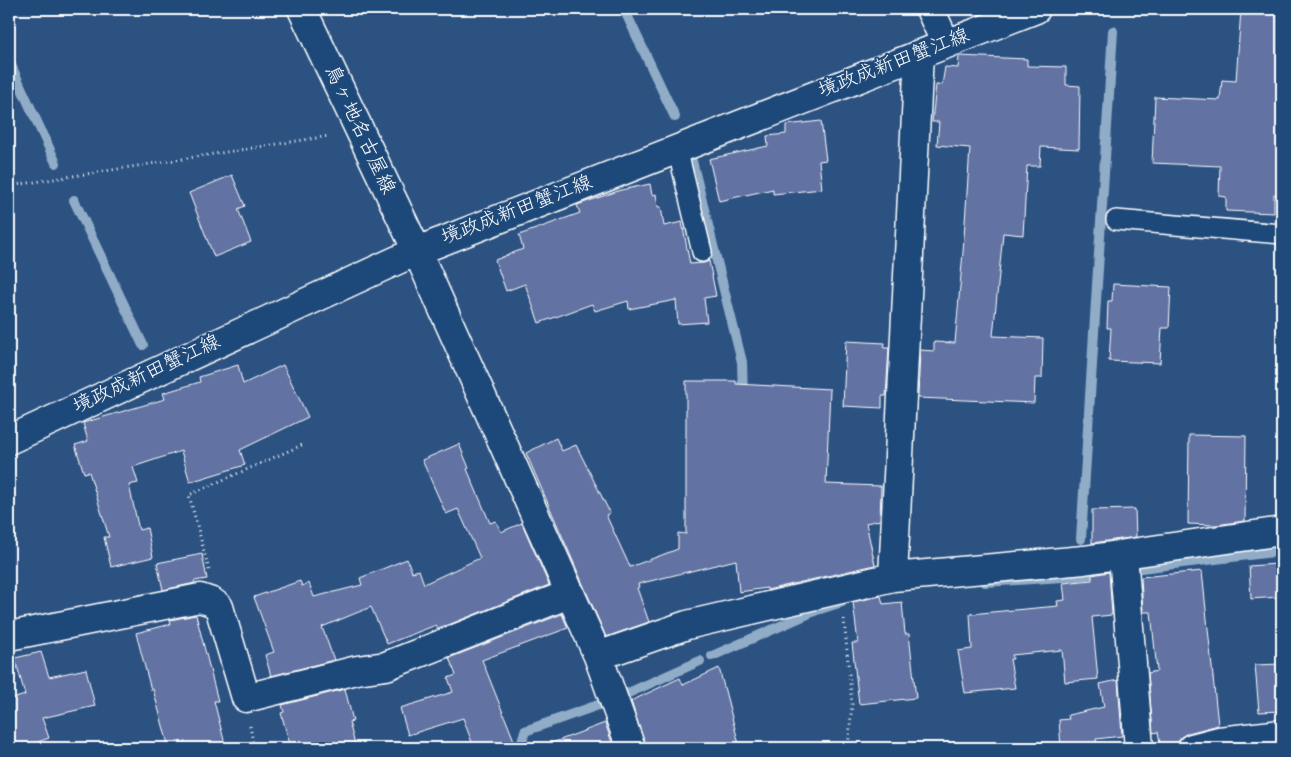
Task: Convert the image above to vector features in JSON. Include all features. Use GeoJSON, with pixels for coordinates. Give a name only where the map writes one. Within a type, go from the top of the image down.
{"type":"FeatureCollection","features":[{"type":"Feature","properties":{"kind":"street","name":"鳥ヶ地名古屋線"},"geometry":{"type":"LineString","coordinates":[[302,9],[416,251],[598,656],[631,748]]}},
{"type":"Feature","properties":{"kind":"street"},"geometry":{"type":"LineString","coordinates":[[930,9],[946,44]]}},
{"type":"Feature","properties":{"kind":"street","name":"境政成新田蟹江線"},"geometry":{"type":"LineString","coordinates":[[9,440],[416,251],[1036,9]]}},
{"type":"Feature","properties":{"kind":"street"},"geometry":{"type":"LineString","coordinates":[[892,577],[919,54]]}},
{"type":"Feature","properties":{"kind":"street"},"geometry":{"type":"LineString","coordinates":[[598,656],[687,625],[892,577],[1084,560],[1282,532]]}},
{"type":"Feature","properties":{"kind":"street"},"geometry":{"type":"LineString","coordinates":[[1122,555],[1139,748]]}},
{"type":"Feature","properties":{"kind":"street"},"geometry":{"type":"LineString","coordinates":[[9,636],[200,598],[212,602],[219,607],[246,698],[357,670],[386,666],[569,594]]}},
{"type":"Feature","properties":{"kind":"street"},"geometry":{"type":"LineString","coordinates":[[1192,748],[1219,741],[1282,734]]}},
{"type":"Feature","properties":{"kind":"lane"},"geometry":{"type":"LineString","coordinates":[[677,148],[702,252]]}},
{"type":"Feature","properties":{"kind":"lane"},"geometry":{"type":"LineString","coordinates":[[1116,220],[1282,234]]}},
{"type":"Feature","properties":{"kind":"path"},"geometry":{"type":"LineString","coordinates":[[9,186],[360,131]]}},
{"type":"Feature","properties":{"kind":"path"},"geometry":{"type":"LineString","coordinates":[[219,607],[189,495],[302,445]]}},
{"type":"Feature","properties":{"kind":"path"},"geometry":{"type":"LineString","coordinates":[[844,613],[852,704],[848,748]]}},
{"type":"Feature","properties":{"kind":"building"},"geometry":{"type":"Polygon","coordinates":[[[1241,9],[1282,9],[1282,195],[1274,194],[1274,213],[1226,211],[1226,197],[1219,196],[1220,166],[1152,163],[1155,97],[1220,100],[1222,80],[1236,81],[1241,9]]]}},
{"type":"Feature","properties":{"kind":"building"},"geometry":{"type":"Polygon","coordinates":[[[959,56],[1027,59],[1027,66],[1066,67],[1066,85],[1080,86],[1079,149],[1041,147],[1040,166],[1027,166],[1023,235],[1003,233],[993,336],[1043,338],[1042,378],[1035,378],[1034,403],[918,398],[920,350],[934,351],[934,342],[955,343],[970,148],[937,145],[939,122],[932,122],[936,85],[942,85],[945,67],[958,68],[959,56]]]}},
{"type":"Feature","properties":{"kind":"building"},"geometry":{"type":"Polygon","coordinates":[[[821,121],[826,160],[819,161],[822,189],[773,194],[773,189],[719,201],[709,159],[768,146],[767,136],[786,134],[786,125],[821,121]]]}},
{"type":"Feature","properties":{"kind":"building"},"geometry":{"type":"Polygon","coordinates":[[[232,175],[245,206],[238,209],[251,242],[214,257],[189,193],[232,175]]]}},
{"type":"Feature","properties":{"kind":"building"},"geometry":{"type":"Polygon","coordinates":[[[650,184],[652,195],[656,194],[658,207],[661,207],[664,226],[682,222],[690,264],[709,261],[716,296],[704,298],[707,322],[678,324],[676,300],[629,309],[628,301],[595,311],[592,304],[539,323],[525,284],[506,291],[495,260],[523,249],[519,235],[580,213],[577,205],[621,190],[650,184]]]}},
{"type":"Feature","properties":{"kind":"building"},"geometry":{"type":"Polygon","coordinates":[[[1113,284],[1171,287],[1169,328],[1162,328],[1160,363],[1109,361],[1111,328],[1107,328],[1108,301],[1112,301],[1113,284]]]}},
{"type":"Feature","properties":{"kind":"building"},"geometry":{"type":"Polygon","coordinates":[[[846,341],[885,343],[884,348],[889,348],[886,396],[882,396],[882,408],[843,406],[846,341]]]}},
{"type":"Feature","properties":{"kind":"building"},"geometry":{"type":"Polygon","coordinates":[[[238,365],[243,384],[283,365],[308,417],[240,450],[245,465],[190,482],[181,451],[133,467],[138,483],[129,485],[139,530],[147,528],[153,557],[111,567],[104,537],[109,537],[89,472],[84,473],[75,445],[88,441],[83,423],[165,399],[163,393],[200,382],[199,377],[238,365]]]}},
{"type":"Feature","properties":{"kind":"building"},"geometry":{"type":"Polygon","coordinates":[[[686,381],[736,381],[736,384],[830,389],[826,484],[881,486],[880,520],[866,523],[875,565],[767,590],[767,588],[739,592],[736,560],[638,584],[639,587],[637,588],[649,622],[606,637],[526,453],[556,438],[562,451],[576,445],[610,513],[606,515],[630,567],[678,549],[678,533],[686,534],[686,381]]]}},
{"type":"Feature","properties":{"kind":"building"},"geometry":{"type":"Polygon","coordinates":[[[1189,435],[1246,436],[1245,521],[1216,525],[1188,524],[1189,435]]]}},
{"type":"Feature","properties":{"kind":"building"},"geometry":{"type":"Polygon","coordinates":[[[459,444],[469,468],[467,469],[490,523],[496,521],[501,532],[522,523],[549,585],[438,629],[436,625],[387,644],[371,607],[322,627],[334,660],[271,676],[265,655],[274,652],[254,597],[300,581],[302,586],[309,583],[314,597],[362,585],[360,578],[407,559],[412,572],[419,570],[424,584],[480,558],[458,509],[446,514],[422,460],[459,444]]]}},
{"type":"Feature","properties":{"kind":"building"},"geometry":{"type":"Polygon","coordinates":[[[1135,509],[1136,537],[1092,543],[1092,510],[1135,509]]]}},
{"type":"Feature","properties":{"kind":"building"},"geometry":{"type":"Polygon","coordinates":[[[202,554],[207,579],[163,590],[157,563],[202,554]]]}},
{"type":"Feature","properties":{"kind":"building"},"geometry":{"type":"Polygon","coordinates":[[[1277,564],[1279,597],[1251,599],[1249,566],[1277,564]]]}},
{"type":"Feature","properties":{"kind":"building"},"geometry":{"type":"Polygon","coordinates":[[[1202,571],[1218,725],[1188,733],[1181,737],[1177,746],[1161,748],[1158,732],[1153,733],[1148,673],[1157,671],[1151,612],[1143,612],[1141,577],[1202,571]]]}},
{"type":"Feature","properties":{"kind":"building"},"geometry":{"type":"Polygon","coordinates":[[[1109,572],[1112,615],[1092,617],[1098,679],[1065,682],[1062,650],[1012,655],[1013,659],[1010,659],[1015,688],[965,693],[958,651],[972,649],[970,614],[1058,606],[1057,601],[1065,600],[1063,583],[1092,580],[1092,575],[1109,572]]]}},
{"type":"Feature","properties":{"kind":"building"},"geometry":{"type":"Polygon","coordinates":[[[881,596],[883,604],[902,602],[905,634],[909,634],[916,698],[859,704],[852,643],[858,643],[853,602],[881,596]]]}},
{"type":"Feature","properties":{"kind":"building"},"geometry":{"type":"Polygon","coordinates":[[[562,614],[568,628],[482,660],[517,748],[474,748],[463,718],[408,735],[400,708],[453,692],[448,678],[456,675],[449,658],[562,614]]]}},
{"type":"Feature","properties":{"kind":"building"},"geometry":{"type":"Polygon","coordinates":[[[196,615],[218,701],[214,701],[226,748],[169,748],[136,633],[171,624],[170,620],[196,615]]]}},
{"type":"Feature","properties":{"kind":"building"},"geometry":{"type":"Polygon","coordinates":[[[41,652],[49,677],[86,669],[95,706],[42,718],[49,738],[21,748],[9,748],[9,700],[25,695],[15,658],[41,652]]]}},
{"type":"Feature","properties":{"kind":"building"},"geometry":{"type":"Polygon","coordinates":[[[1282,664],[1282,711],[1259,712],[1255,665],[1282,664]]]}},
{"type":"Feature","properties":{"kind":"building"},"geometry":{"type":"Polygon","coordinates":[[[719,668],[740,748],[646,748],[631,701],[680,678],[683,685],[719,668]]]}},
{"type":"Feature","properties":{"kind":"building"},"geometry":{"type":"Polygon","coordinates":[[[1118,680],[1122,736],[1096,739],[1097,748],[1061,748],[1059,720],[1069,719],[1068,715],[1104,707],[1100,684],[1118,680]]]}},
{"type":"Feature","properties":{"kind":"building"},"geometry":{"type":"Polygon","coordinates":[[[345,689],[353,721],[349,722],[356,748],[291,748],[281,713],[284,712],[282,705],[345,689]]]}},
{"type":"Feature","properties":{"kind":"building"},"geometry":{"type":"Polygon","coordinates":[[[605,723],[614,748],[544,748],[544,746],[605,723]]]}},
{"type":"Feature","properties":{"kind":"waterway"},"geometry":{"type":"LineString","coordinates":[[624,9],[675,117]]}},
{"type":"Feature","properties":{"kind":"waterway"},"geometry":{"type":"LineString","coordinates":[[1081,539],[1113,31]]}},
{"type":"Feature","properties":{"kind":"waterway"},"geometry":{"type":"LineString","coordinates":[[9,61],[56,163]]}},
{"type":"Feature","properties":{"kind":"waterway"},"geometry":{"type":"LineString","coordinates":[[692,161],[742,362],[743,397]]}},
{"type":"Feature","properties":{"kind":"waterway"},"geometry":{"type":"LineString","coordinates":[[74,200],[143,345]]}},
{"type":"Feature","properties":{"kind":"waterway"},"geometry":{"type":"LineString","coordinates":[[1141,568],[1282,551]]}},
{"type":"Feature","properties":{"kind":"waterway"},"geometry":{"type":"LineString","coordinates":[[985,582],[1109,572]]}},
{"type":"Feature","properties":{"kind":"waterway"},"geometry":{"type":"LineString","coordinates":[[712,656],[817,610],[842,602]]}},
{"type":"Feature","properties":{"kind":"waterway"},"geometry":{"type":"LineString","coordinates":[[626,694],[700,661]]}},
{"type":"Feature","properties":{"kind":"waterway"},"geometry":{"type":"LineString","coordinates":[[520,748],[525,731],[601,704]]}}]}
